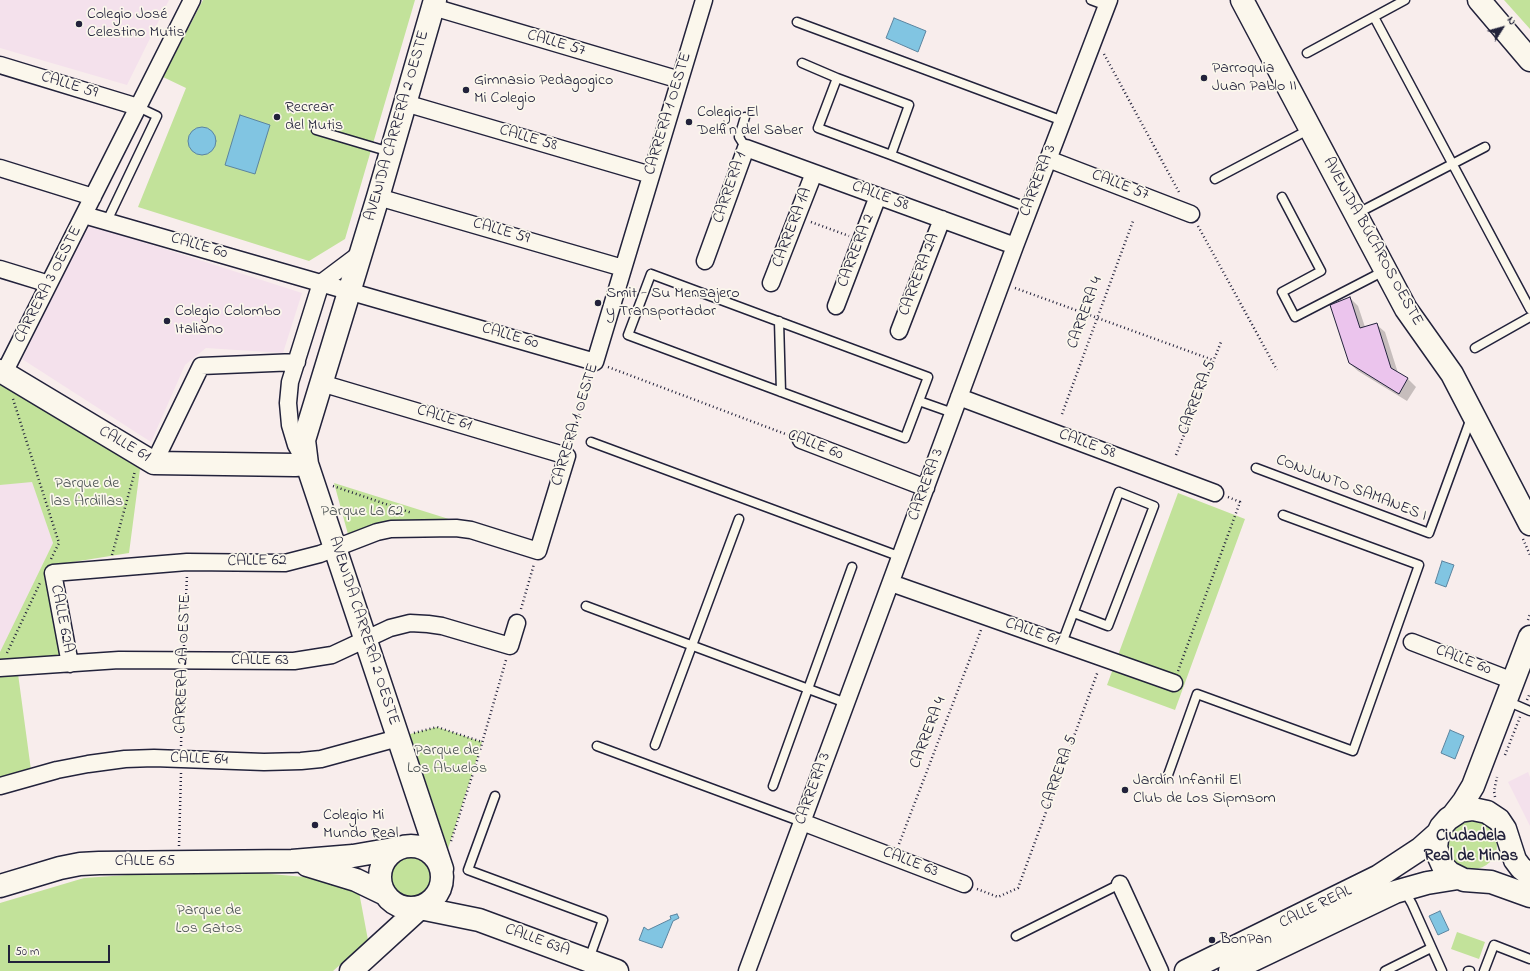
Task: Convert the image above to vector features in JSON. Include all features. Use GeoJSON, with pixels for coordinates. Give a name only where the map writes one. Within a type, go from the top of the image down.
{"type":"FeatureCollection","features":[{"type":"Feature","properties":{"kind":"main road","name":"AVENIDA BÚCAROS OESTE"},"geometry":{"type":"LineString","coordinates":[[1242,0],[1385,270],[1415,323],[1446,364],[1527,511]]}},
{"type":"Feature","properties":{"kind":"main road"},"geometry":{"type":"LineString","coordinates":[[1479,0],[1530,60]]}},
{"type":"Feature","properties":{"kind":"main road","name":"AVENIDA CARRERA 2 OESTE"},"geometry":{"type":"LineString","coordinates":[[434,4],[378,197],[304,440],[310,471],[366,640],[404,736],[426,821],[442,874]]}},
{"type":"Feature","properties":{"kind":"main road","name":"CALLE 61"},"geometry":{"type":"LineString","coordinates":[[2,372],[147,459],[295,465],[310,471]]}},
{"type":"Feature","properties":{"kind":"main road"},"geometry":{"type":"LineString","coordinates":[[1530,637],[1524,694],[1485,784],[1485,796],[1495,810],[1505,829],[1515,860],[1521,868],[1530,875]]}},
{"type":"Feature","properties":{"kind":"main road","name":"CALLE REAL"},"geometry":{"type":"LineString","coordinates":[[1186,971],[1380,876],[1415,853],[1438,833],[1464,801],[1524,694]]}},
{"type":"Feature","properties":{"kind":"main road"},"geometry":{"type":"LineString","coordinates":[[1454,814],[1460,811],[1474,809],[1495,810]]}},
{"type":"Feature","properties":{"kind":"main road"},"geometry":{"type":"LineString","coordinates":[[378,946],[389,921],[387,897],[380,883],[380,872],[383,862],[390,854],[404,847],[418,836],[426,821]]}},
{"type":"Feature","properties":{"kind":"main road"},"geometry":{"type":"LineString","coordinates":[[1438,833],[1436,847],[1443,866],[1450,873],[1464,880],[1491,882],[1530,896]]}},
{"type":"Feature","properties":{"kind":"main road"},"geometry":{"type":"LineString","coordinates":[[351,971],[420,908],[429,904],[441,889],[442,874],[437,859],[420,847],[404,847]]}},
{"type":"Feature","properties":{"kind":"main road","name":"CALLE 65"},"geometry":{"type":"LineString","coordinates":[[0,886],[60,868],[80,864],[292,861],[353,856],[404,847]]}},
{"type":"Feature","properties":{"kind":"main road","name":"CALLE 65"},"geometry":{"type":"LineString","coordinates":[[292,861],[316,866],[356,880],[387,897]]}},
{"type":"Feature","properties":{"kind":"main road","name":"CALLE 63A"},"geometry":{"type":"LineString","coordinates":[[442,874],[464,908],[479,920]]}},
{"type":"Feature","properties":{"kind":"main road","name":"CALLE REAL"},"geometry":{"type":"LineString","coordinates":[[1230,971],[1385,896],[1404,889],[1428,883],[1458,878]]}},
{"type":"Feature","properties":{"kind":"main road"},"geometry":{"type":"LineString","coordinates":[[387,897],[399,907],[409,909],[420,908]]}},
{"type":"Feature","properties":{"kind":"main road","name":"CALLE 63A"},"geometry":{"type":"LineString","coordinates":[[420,908],[479,920],[590,963],[617,971]]}},
{"type":"Feature","properties":{"kind":"street","name":"CARRERA 3 OESTE"},"geometry":{"type":"LineString","coordinates":[[2,372],[94,196],[192,0]]}},
{"type":"Feature","properties":{"kind":"street","name":"CARRERA 1 OESTE"},"geometry":{"type":"LineString","coordinates":[[594,362],[624,268],[704,0]]}},
{"type":"Feature","properties":{"kind":"street","name":"CARRERA 3"},"geometry":{"type":"LineString","coordinates":[[747,971],[901,557],[1001,282],[1108,3]]}},
{"type":"Feature","properties":{"kind":"street","name":"CALLE 57"},"geometry":{"type":"LineString","coordinates":[[434,4],[680,80]]}},
{"type":"Feature","properties":{"kind":"street","name":"CALLE 59"},"geometry":{"type":"LineString","coordinates":[[0,65],[138,107]]}},
{"type":"Feature","properties":{"kind":"street","name":"CALLE 58"},"geometry":{"type":"LineString","coordinates":[[405,103],[651,175]]}},
{"type":"Feature","properties":{"kind":"street","name":"CALLE 58"},"geometry":{"type":"LineString","coordinates":[[746,148],[1015,246]]}},
{"type":"Feature","properties":{"kind":"street","name":"CARRERA 1"},"geometry":{"type":"LineString","coordinates":[[705,261],[746,148]]}},
{"type":"Feature","properties":{"kind":"street","name":"CALLE 57"},"geometry":{"type":"LineString","coordinates":[[1048,159],[1192,214]]}},
{"type":"Feature","properties":{"kind":"street"},"geometry":{"type":"LineString","coordinates":[[0,168],[94,196]]}},
{"type":"Feature","properties":{"kind":"street","name":"CARRERA 1A"},"geometry":{"type":"LineString","coordinates":[[771,284],[814,172]]}},
{"type":"Feature","properties":{"kind":"street","name":"CARRERA 2"},"geometry":{"type":"LineString","coordinates":[[836,306],[878,196]]}},
{"type":"Feature","properties":{"kind":"street","name":"CALLE 59"},"geometry":{"type":"LineString","coordinates":[[378,197],[624,268]]}},
{"type":"Feature","properties":{"kind":"street","name":"CALLE 60"},"geometry":{"type":"LineString","coordinates":[[84,215],[321,282],[594,362]]}},
{"type":"Feature","properties":{"kind":"street","name":"CARRERA 2A"},"geometry":{"type":"LineString","coordinates":[[899,331],[942,219]]}},
{"type":"Feature","properties":{"kind":"street"},"geometry":{"type":"LineString","coordinates":[[321,282],[361,253]]}},
{"type":"Feature","properties":{"kind":"street"},"geometry":{"type":"LineString","coordinates":[[0,269],[49,284]]}},
{"type":"Feature","properties":{"kind":"street","name":"AVENIDA CARRERA 2 OESTE"},"geometry":{"type":"LineString","coordinates":[[310,471],[296,445],[290,425],[288,403],[290,382],[321,282]]}},
{"type":"Feature","properties":{"kind":"street"},"geometry":{"type":"LineString","coordinates":[[147,459],[201,366],[297,362]]}},
{"type":"Feature","properties":{"kind":"street","name":"CALLE 61"},"geometry":{"type":"LineString","coordinates":[[321,383],[566,456]]}},
{"type":"Feature","properties":{"kind":"street","name":"CALLE 58"},"geometry":{"type":"LineString","coordinates":[[959,397],[1215,492]]}},
{"type":"Feature","properties":{"kind":"street","name":"CALLE 60"},"geometry":{"type":"LineString","coordinates":[[801,440],[926,488]]}},
{"type":"Feature","properties":{"kind":"street","name":"CARRERA 1 OESTE"},"geometry":{"type":"LineString","coordinates":[[538,551],[566,456]]}},
{"type":"Feature","properties":{"kind":"street","name":"CALLE 62"},"geometry":{"type":"LineString","coordinates":[[48,572],[108,569],[187,562],[284,563],[320,554],[384,530],[456,528],[471,530],[538,551]]}},
{"type":"Feature","properties":{"kind":"street","name":"CALLE 62A"},"geometry":{"type":"LineString","coordinates":[[48,572],[70,664]]}},
{"type":"Feature","properties":{"kind":"street","name":"CALLE 61"},"geometry":{"type":"LineString","coordinates":[[891,583],[1174,683]]}},
{"type":"Feature","properties":{"kind":"street"},"geometry":{"type":"LineString","coordinates":[[510,646],[517,623]]}},
{"type":"Feature","properties":{"kind":"street","name":"CALLE 63"},"geometry":{"type":"LineString","coordinates":[[0,668],[119,660],[294,661],[332,655],[390,628],[410,624],[428,624],[455,629],[510,646]]}},
{"type":"Feature","properties":{"kind":"street","name":"CALLE 60"},"geometry":{"type":"LineString","coordinates":[[1403,638],[1524,694]]}},
{"type":"Feature","properties":{"kind":"street","name":"CALLE 64"},"geometry":{"type":"LineString","coordinates":[[0,786],[57,770],[125,759],[154,758],[301,762],[321,759],[404,736]]}},
{"type":"Feature","properties":{"kind":"street","name":"CALLE 63"},"geometry":{"type":"LineString","coordinates":[[802,822],[964,884]]}},
{"type":"Feature","properties":{"kind":"street"},"geometry":{"type":"LineString","coordinates":[[1120,884],[1160,971]]}},
{"type":"Feature","properties":{"kind":"lane"},"geometry":{"type":"LineString","coordinates":[[1091,0],[1108,3]]}},
{"type":"Feature","properties":{"kind":"lane"},"geometry":{"type":"LineString","coordinates":[[1307,53],[1405,0]]}},
{"type":"Feature","properties":{"kind":"lane"},"geometry":{"type":"LineString","coordinates":[[1374,17],[1530,309]]}},
{"type":"Feature","properties":{"kind":"lane"},"geometry":{"type":"LineString","coordinates":[[797,22],[1063,121]]}},
{"type":"Feature","properties":{"kind":"lane"},"geometry":{"type":"LineString","coordinates":[[802,63],[837,78],[909,104],[891,155]]}},
{"type":"Feature","properties":{"kind":"lane"},"geometry":{"type":"LineString","coordinates":[[837,78],[818,128],[1029,208]]}},
{"type":"Feature","properties":{"kind":"lane"},"geometry":{"type":"LineString","coordinates":[[107,221],[157,116],[138,107]]}},
{"type":"Feature","properties":{"kind":"lane","name":"CARRERA 1"},"geometry":{"type":"LineString","coordinates":[[745,117],[739,137],[746,148]]}},
{"type":"Feature","properties":{"kind":"lane"},"geometry":{"type":"LineString","coordinates":[[1216,179],[1310,129]]}},
{"type":"Feature","properties":{"kind":"lane"},"geometry":{"type":"LineString","coordinates":[[316,130],[391,153]]}},
{"type":"Feature","properties":{"kind":"lane"},"geometry":{"type":"LineString","coordinates":[[1355,214],[1485,147]]}},
{"type":"Feature","properties":{"kind":"lane"},"geometry":{"type":"LineString","coordinates":[[1282,196],[1321,271],[1282,292],[1295,317],[1385,270]]}},
{"type":"Feature","properties":{"kind":"lane"},"geometry":{"type":"LineString","coordinates":[[651,274],[928,377],[905,438],[781,392],[628,335],[651,274]]}},
{"type":"Feature","properties":{"kind":"lane"},"geometry":{"type":"LineString","coordinates":[[1475,348],[1530,317]]}},
{"type":"Feature","properties":{"kind":"lane"},"geometry":{"type":"LineString","coordinates":[[779,321],[781,392]]}},
{"type":"Feature","properties":{"kind":"lane"},"geometry":{"type":"LineString","coordinates":[[919,401],[953,413]]}},
{"type":"Feature","properties":{"kind":"lane","name":"CONJUNTO SAMANES I"},"geometry":{"type":"LineString","coordinates":[[1256,468],[1429,533],[1473,414]]}},
{"type":"Feature","properties":{"kind":"lane"},"geometry":{"type":"LineString","coordinates":[[591,442],[901,557]]}},
{"type":"Feature","properties":{"kind":"lane"},"geometry":{"type":"LineString","coordinates":[[1062,643],[1119,492],[1154,506],[1108,626],[1074,613]]}},
{"type":"Feature","properties":{"kind":"lane"},"geometry":{"type":"LineString","coordinates":[[1168,775],[1197,694],[1353,751],[1403,638],[1419,565],[1283,515]]}},
{"type":"Feature","properties":{"kind":"lane"},"geometry":{"type":"LineString","coordinates":[[655,745],[739,519]]}},
{"type":"Feature","properties":{"kind":"lane"},"geometry":{"type":"LineString","coordinates":[[773,786],[852,567]]}},
{"type":"Feature","properties":{"kind":"lane"},"geometry":{"type":"LineString","coordinates":[[586,606],[846,703]]}},
{"type":"Feature","properties":{"kind":"lane"},"geometry":{"type":"LineString","coordinates":[[597,746],[802,822]]}},
{"type":"Feature","properties":{"kind":"lane"},"geometry":{"type":"LineString","coordinates":[[494,796],[468,870],[603,920],[590,963]]}},
{"type":"Feature","properties":{"kind":"lane"},"geometry":{"type":"LineString","coordinates":[[1016,936],[1120,884]]}},
{"type":"Feature","properties":{"kind":"lane"},"geometry":{"type":"LineString","coordinates":[[1404,889],[1442,971]]}},
{"type":"Feature","properties":{"kind":"lane"},"geometry":{"type":"LineString","coordinates":[[1484,971],[1494,945],[1530,959]]}},
{"type":"Feature","properties":{"kind":"lane"},"geometry":{"type":"LineString","coordinates":[[1385,971],[1431,948]]}},
{"type":"Feature","properties":{"kind":"path"},"geometry":{"type":"LineString","coordinates":[[797,217],[861,240]]}},
{"type":"Feature","properties":{"kind":"path","name":"CARRERA 4"},"geometry":{"type":"LineString","coordinates":[[1062,414],[1133,221]]}},
{"type":"Feature","properties":{"kind":"path"},"geometry":{"type":"LineString","coordinates":[[1001,282],[1213,360]]}},
{"type":"Feature","properties":{"kind":"path","name":"CARRERA 5"},"geometry":{"type":"LineString","coordinates":[[1176,455],[1221,342]]}},
{"type":"Feature","properties":{"kind":"path","name":"CALLE 60"},"geometry":{"type":"LineString","coordinates":[[594,362],[801,440]]}},
{"type":"Feature","properties":{"kind":"path","name":"CARRERA 1 OESTE"},"geometry":{"type":"LineString","coordinates":[[566,456],[594,362]]}},
{"type":"Feature","properties":{"kind":"path"},"geometry":{"type":"LineString","coordinates":[[2,372],[59,543],[48,572],[7,654]]}},
{"type":"Feature","properties":{"kind":"path"},"geometry":{"type":"LineString","coordinates":[[108,569],[147,459]]}},
{"type":"Feature","properties":{"kind":"path"},"geometry":{"type":"LineString","coordinates":[[310,471],[414,514]]}},
{"type":"Feature","properties":{"kind":"path"},"geometry":{"type":"LineString","coordinates":[[1174,683],[1240,502],[1215,492]]}},
{"type":"Feature","properties":{"kind":"path"},"geometry":{"type":"LineString","coordinates":[[517,623],[538,551]]}},
{"type":"Feature","properties":{"kind":"path","name":"CARRERA 2A OESTE"},"geometry":{"type":"LineString","coordinates":[[178,862],[187,562]]}},
{"type":"Feature","properties":{"kind":"path","name":"CARRERA 4"},"geometry":{"type":"LineString","coordinates":[[894,857],[986,617]]}},
{"type":"Feature","properties":{"kind":"path"},"geometry":{"type":"LineString","coordinates":[[450,842],[482,742],[510,646]]}},
{"type":"Feature","properties":{"kind":"path","name":"CARRERA 5"},"geometry":{"type":"LineString","coordinates":[[964,884],[998,897],[1018,888],[1103,658]]}},
{"type":"Feature","properties":{"kind":"path"},"geometry":{"type":"LineString","coordinates":[[1503,762],[1524,694]]}},
{"type":"Feature","properties":{"kind":"path"},"geometry":{"type":"LineString","coordinates":[[404,736],[437,727],[482,742]]}},
{"type":"Feature","properties":{"kind":"path"},"geometry":{"type":"LineString","coordinates":[[1495,810],[1494,792],[1497,775]]}},
{"type":"Feature","properties":{"kind":"shaded area","name":"Colegio José Celestino Mutis"},"geometry":{"type":"Polygon","coordinates":[[[0,0],[169,0],[127,85],[0,48],[0,0]]]}},
{"type":"Feature","properties":{"kind":"shaded area","name":"Colegio Colombo Italiano"},"geometry":{"type":"Polygon","coordinates":[[[87,224],[302,293],[283,353],[206,348],[185,365],[151,442],[22,359],[87,224]]]}},
{"type":"Feature","properties":{"kind":"shaded area"},"geometry":{"type":"Polygon","coordinates":[[[32,481],[53,543],[0,652],[0,485],[32,481]]]}},
{"type":"Feature","properties":{"kind":"shaded area"},"geometry":{"type":"Polygon","coordinates":[[[1528,772],[1530,777],[1530,826],[1508,782],[1528,772]]]}},
{"type":"Feature","properties":{"kind":"green space","name":"Recrear del Mutis"},"geometry":{"type":"Polygon","coordinates":[[[203,0],[415,0],[345,239],[309,261],[138,207],[186,88],[163,77],[203,0]]]}},
{"type":"Feature","properties":{"kind":"green space"},"geometry":{"type":"Polygon","coordinates":[[[1504,0],[1530,0],[1530,29],[1504,0]]]}},
{"type":"Feature","properties":{"kind":"green space","name":"Parque de las Ardillas"},"geometry":{"type":"Polygon","coordinates":[[[0,381],[140,469],[129,553],[48,566],[44,575],[61,657],[16,659],[31,770],[0,778],[0,652],[53,543],[32,482],[0,485],[0,381]]]}},
{"type":"Feature","properties":{"kind":"green space","name":"Parque La 62"},"geometry":{"type":"Polygon","coordinates":[[[334,483],[452,520],[420,524],[349,538],[334,483]]]}},
{"type":"Feature","properties":{"kind":"green space"},"geometry":{"type":"Polygon","coordinates":[[[1178,493],[1245,519],[1175,710],[1107,685],[1178,493]]]}},
{"type":"Feature","properties":{"kind":"green space","name":"Parque de Los Abuelos"},"geometry":{"type":"Polygon","coordinates":[[[437,727],[482,742],[448,849],[410,734],[437,727]]]}},
{"type":"Feature","properties":{"kind":"green space"},"geometry":{"type":"Polygon","coordinates":[[[1468,821],[1478,821],[1487,825],[1493,831],[1497,840],[1497,850],[1493,859],[1487,865],[1478,869],[1468,869],[1459,865],[1453,859],[1449,850],[1449,840],[1453,831],[1459,825],[1468,821]]]}},
{"type":"Feature","properties":{"kind":"green space"},"geometry":{"type":"Polygon","coordinates":[[[414,857],[421,860],[427,866],[430,877],[429,885],[421,894],[414,897],[406,897],[399,894],[391,885],[390,873],[393,866],[402,858],[414,857]]]}},
{"type":"Feature","properties":{"kind":"green space","name":"Parque de Los Gatos"},"geometry":{"type":"Polygon","coordinates":[[[214,869],[316,878],[359,892],[368,940],[333,971],[0,971],[0,903],[84,878],[214,869]]]}},
{"type":"Feature","properties":{"kind":"green space"},"geometry":{"type":"Polygon","coordinates":[[[1457,932],[1485,942],[1479,959],[1451,949],[1457,932]]]}},
{"type":"Feature","properties":{"kind":"water"},"geometry":{"type":"Polygon","coordinates":[[[894,18],[926,31],[918,52],[886,38],[894,18]]]}},
{"type":"Feature","properties":{"kind":"water"},"geometry":{"type":"Polygon","coordinates":[[[240,115],[270,125],[255,174],[225,165],[240,115]]]}},
{"type":"Feature","properties":{"kind":"water"},"geometry":{"type":"Polygon","coordinates":[[[202,127],[208,128],[212,131],[215,135],[215,147],[212,151],[208,154],[202,155],[196,154],[192,151],[189,147],[188,141],[189,135],[192,131],[196,128],[202,127]]]}},
{"type":"Feature","properties":{"kind":"water"},"geometry":{"type":"Polygon","coordinates":[[[1442,561],[1454,565],[1446,587],[1435,583],[1442,561]]]}},
{"type":"Feature","properties":{"kind":"water"},"geometry":{"type":"Polygon","coordinates":[[[1450,730],[1464,736],[1455,759],[1441,753],[1450,730]]]}},
{"type":"Feature","properties":{"kind":"water"},"geometry":{"type":"Polygon","coordinates":[[[1440,911],[1449,930],[1438,935],[1429,916],[1440,911]]]}},
{"type":"Feature","properties":{"kind":"water"},"geometry":{"type":"Polygon","coordinates":[[[677,914],[679,918],[673,921],[662,948],[639,940],[644,927],[648,930],[671,919],[670,916],[677,914]]]}},
{"type":"Feature","properties":{"kind":"building"},"geometry":{"type":"Polygon","coordinates":[[[1350,297],[1360,328],[1377,323],[1391,368],[1408,378],[1399,394],[1349,363],[1330,305],[1350,297]]]}},
{"type":"Feature","properties":{"kind":"place","name":"Colegio José Celestino Mutis"},"geometry":{"type":"Point","coordinates":[79,24]}},
{"type":"Feature","properties":{"kind":"place","name":"Parroquia Juan Pablo II"},"geometry":{"type":"Point","coordinates":[1204,78]}},
{"type":"Feature","properties":{"kind":"place","name":"Gimnasio Pedagogico Mi Colegio"},"geometry":{"type":"Point","coordinates":[466,90]}},
{"type":"Feature","properties":{"kind":"place","name":"Recrear del Mutis"},"geometry":{"type":"Point","coordinates":[277,117]}},
{"type":"Feature","properties":{"kind":"place","name":"Colegio El Delfin del Saber"},"geometry":{"type":"Point","coordinates":[689,122]}},
{"type":"Feature","properties":{"kind":"place","name":"Smit - Su Mensajero y Transportador"},"geometry":{"type":"Point","coordinates":[598,303]}},
{"type":"Feature","properties":{"kind":"place","name":"Colegio Colombo Italiano"},"geometry":{"type":"Point","coordinates":[167,321]}},
{"type":"Feature","properties":{"kind":"place","name":"Jardín Infantil El Club de Los Sipmsom"},"geometry":{"type":"Point","coordinates":[1125,790]}},
{"type":"Feature","properties":{"kind":"place","name":"Colegio Mi Mundo Real"},"geometry":{"type":"Point","coordinates":[315,825]}},
{"type":"Feature","properties":{"kind":"place","name":"BonPan"},"geometry":{"type":"Point","coordinates":[1212,940]}},
{"type":"Feature","properties":{"kind":"district","name":"Ciudadela Real de Minas"},"geometry":{"type":"Point","coordinates":[1471,847]}}]}
